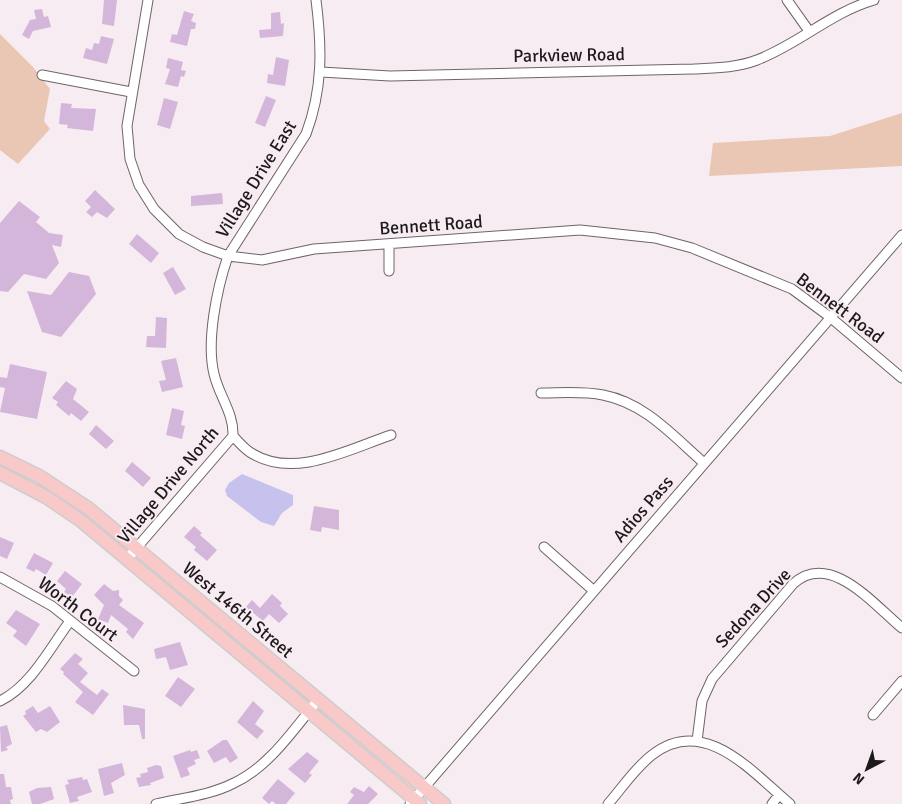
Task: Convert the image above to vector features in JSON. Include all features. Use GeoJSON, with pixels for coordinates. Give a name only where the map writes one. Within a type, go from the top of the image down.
{"type":"FeatureCollection","features":[{"type":"Feature","properties":{"kind":"main road","name":"West 146th Street"},"geometry":{"type":"LineString","coordinates":[[0,457],[37,475],[69,494],[444,804]]}},
{"type":"Feature","properties":{"kind":"main road","name":"West 146th Street"},"geometry":{"type":"LineString","coordinates":[[0,473],[59,505],[127,559],[415,802]]}},
{"type":"Feature","properties":{"kind":"street","name":"Bennett Road"},"geometry":{"type":"LineString","coordinates":[[148,0],[131,92],[127,126],[128,146],[135,176],[144,194],[160,216],[180,234],[208,250],[228,256],[262,260],[314,249],[580,230],[655,238],[692,248],[792,289],[830,317],[902,378]]}},
{"type":"Feature","properties":{"kind":"street","name":"Village Drive East"},"geometry":{"type":"LineString","coordinates":[[228,256],[306,134],[316,101],[321,72],[322,54],[316,0]]}},
{"type":"Feature","properties":{"kind":"street"},"geometry":{"type":"LineString","coordinates":[[787,0],[809,31]]}},
{"type":"Feature","properties":{"kind":"street","name":"Parkview Road"},"geometry":{"type":"LineString","coordinates":[[321,72],[390,76],[739,66],[758,60],[848,8],[874,0]]}},
{"type":"Feature","properties":{"kind":"street"},"geometry":{"type":"LineString","coordinates":[[42,75],[131,92]]}},
{"type":"Feature","properties":{"kind":"street","name":"Adios Pass"},"geometry":{"type":"LineString","coordinates":[[415,802],[423,787],[902,235]]}},
{"type":"Feature","properties":{"kind":"street"},"geometry":{"type":"LineString","coordinates":[[389,271],[390,244]]}},
{"type":"Feature","properties":{"kind":"street","name":"Village Drive North"},"geometry":{"type":"LineString","coordinates":[[127,559],[233,436],[232,420],[214,375],[212,356],[215,314],[228,256]]}},
{"type":"Feature","properties":{"kind":"street"},"geometry":{"type":"LineString","coordinates":[[541,393],[602,395],[634,405],[654,419],[704,463]]}},
{"type":"Feature","properties":{"kind":"street"},"geometry":{"type":"LineString","coordinates":[[233,436],[252,454],[284,464],[306,463],[390,435]]}},
{"type":"Feature","properties":{"kind":"street"},"geometry":{"type":"LineString","coordinates":[[544,547],[594,591]]}},
{"type":"Feature","properties":{"kind":"street","name":"Sedona Drive"},"geometry":{"type":"LineString","coordinates":[[697,742],[702,701],[712,678],[793,584],[804,576],[825,572],[842,579],[902,628]]}},
{"type":"Feature","properties":{"kind":"street","name":"Worth Court"},"geometry":{"type":"LineString","coordinates":[[0,577],[35,595],[134,671]]}},
{"type":"Feature","properties":{"kind":"street"},"geometry":{"type":"LineString","coordinates":[[0,701],[9,697],[25,682],[70,621]]}},
{"type":"Feature","properties":{"kind":"street"},"geometry":{"type":"LineString","coordinates":[[873,715],[902,681]]}},
{"type":"Feature","properties":{"kind":"street"},"geometry":{"type":"LineString","coordinates":[[156,804],[220,789],[247,777],[271,755],[318,700]]}},
{"type":"Feature","properties":{"kind":"street"},"geometry":{"type":"LineString","coordinates":[[608,804],[652,754],[680,742],[715,745],[729,752],[790,804]]}},
{"type":"Feature","properties":{"kind":"street"},"geometry":{"type":"LineString","coordinates":[[772,804],[779,795]]}},
{"type":"Feature","properties":{"kind":"shaded area"},"geometry":{"type":"Polygon","coordinates":[[[0,34],[33,67],[50,89],[44,121],[50,129],[18,164],[0,150],[0,34]]]}},
{"type":"Feature","properties":{"kind":"shaded area"},"geometry":{"type":"Polygon","coordinates":[[[902,113],[902,166],[709,176],[713,143],[830,136],[902,113]]]}},
{"type":"Feature","properties":{"kind":"shaded area"},"geometry":{"type":"Polygon","coordinates":[[[242,474],[293,495],[293,505],[282,513],[274,526],[261,522],[227,496],[225,490],[229,483],[242,474]]]}},
{"type":"Feature","properties":{"kind":"building"},"geometry":{"type":"Polygon","coordinates":[[[104,0],[117,0],[114,26],[102,24],[104,0]]]}},
{"type":"Feature","properties":{"kind":"building"},"geometry":{"type":"Polygon","coordinates":[[[42,9],[44,17],[48,16],[51,27],[33,31],[29,39],[22,35],[30,20],[36,19],[34,10],[42,9]]]}},
{"type":"Feature","properties":{"kind":"building"},"geometry":{"type":"Polygon","coordinates":[[[184,11],[194,14],[191,21],[196,23],[195,29],[191,29],[187,46],[170,42],[172,34],[177,35],[184,11]]]}},
{"type":"Feature","properties":{"kind":"building"},"geometry":{"type":"Polygon","coordinates":[[[280,12],[281,24],[284,23],[283,36],[260,38],[259,30],[271,29],[271,13],[280,12]]]}},
{"type":"Feature","properties":{"kind":"building"},"geometry":{"type":"Polygon","coordinates":[[[101,36],[114,39],[107,64],[83,58],[86,48],[92,50],[94,43],[99,44],[101,36]]]}},
{"type":"Feature","properties":{"kind":"building"},"geometry":{"type":"Polygon","coordinates":[[[276,57],[289,60],[285,86],[267,83],[268,74],[273,75],[276,57]]]}},
{"type":"Feature","properties":{"kind":"building"},"geometry":{"type":"Polygon","coordinates":[[[168,58],[183,62],[181,70],[186,71],[184,77],[181,76],[178,87],[165,84],[170,69],[166,68],[168,58]]]}},
{"type":"Feature","properties":{"kind":"building"},"geometry":{"type":"Polygon","coordinates":[[[266,96],[276,100],[265,127],[255,123],[266,96]]]}},
{"type":"Feature","properties":{"kind":"building"},"geometry":{"type":"Polygon","coordinates":[[[164,98],[178,102],[170,129],[157,125],[164,98]]]}},
{"type":"Feature","properties":{"kind":"building"},"geometry":{"type":"Polygon","coordinates":[[[61,103],[72,104],[71,108],[96,109],[93,131],[67,128],[68,125],[59,124],[61,103]]]}},
{"type":"Feature","properties":{"kind":"building"},"geometry":{"type":"Polygon","coordinates":[[[95,190],[115,209],[107,218],[97,212],[92,217],[86,212],[91,207],[85,201],[95,190]]]}},
{"type":"Feature","properties":{"kind":"building"},"geometry":{"type":"Polygon","coordinates":[[[222,193],[223,204],[191,206],[191,196],[222,193]]]}},
{"type":"Feature","properties":{"kind":"building"},"geometry":{"type":"Polygon","coordinates":[[[19,201],[40,217],[36,222],[49,233],[63,235],[61,247],[52,245],[59,263],[46,279],[24,274],[8,292],[0,291],[0,223],[19,201]]]}},
{"type":"Feature","properties":{"kind":"building"},"geometry":{"type":"Polygon","coordinates":[[[137,234],[159,253],[151,263],[129,244],[137,234]]]}},
{"type":"Feature","properties":{"kind":"building"},"geometry":{"type":"Polygon","coordinates":[[[173,267],[186,289],[175,295],[163,273],[173,267]]]}},
{"type":"Feature","properties":{"kind":"building"},"geometry":{"type":"Polygon","coordinates":[[[69,272],[89,276],[96,294],[61,337],[42,332],[27,291],[51,295],[69,272]]]}},
{"type":"Feature","properties":{"kind":"building"},"geometry":{"type":"Polygon","coordinates":[[[156,317],[167,318],[166,348],[146,347],[147,336],[155,336],[156,317]]]}},
{"type":"Feature","properties":{"kind":"building"},"geometry":{"type":"Polygon","coordinates":[[[176,358],[183,387],[162,392],[159,381],[166,380],[161,361],[176,358]]]}},
{"type":"Feature","properties":{"kind":"building"},"geometry":{"type":"Polygon","coordinates":[[[10,364],[47,372],[37,419],[0,412],[5,388],[0,387],[0,377],[7,378],[10,364]]]}},
{"type":"Feature","properties":{"kind":"building"},"geometry":{"type":"Polygon","coordinates":[[[66,381],[77,389],[73,399],[89,412],[81,421],[71,413],[69,416],[56,405],[58,402],[52,398],[66,381]]]}},
{"type":"Feature","properties":{"kind":"building"},"geometry":{"type":"Polygon","coordinates":[[[172,408],[184,411],[181,425],[185,426],[182,439],[166,435],[172,408]]]}},
{"type":"Feature","properties":{"kind":"building"},"geometry":{"type":"Polygon","coordinates":[[[96,425],[114,441],[106,449],[89,434],[96,425]]]}},
{"type":"Feature","properties":{"kind":"building"},"geometry":{"type":"Polygon","coordinates":[[[132,462],[151,478],[143,487],[125,471],[132,462]]]}},
{"type":"Feature","properties":{"kind":"building"},"geometry":{"type":"Polygon","coordinates":[[[314,506],[339,510],[339,530],[322,527],[321,532],[310,530],[314,506]]]}},
{"type":"Feature","properties":{"kind":"building"},"geometry":{"type":"Polygon","coordinates":[[[194,526],[202,533],[200,535],[217,550],[207,561],[194,550],[196,547],[184,537],[194,526]]]}},
{"type":"Feature","properties":{"kind":"building"},"geometry":{"type":"Polygon","coordinates":[[[0,537],[14,543],[7,559],[0,556],[0,537]]]}},
{"type":"Feature","properties":{"kind":"building"},"geometry":{"type":"Polygon","coordinates":[[[34,553],[53,563],[46,575],[36,569],[34,572],[26,568],[34,553]]]}},
{"type":"Feature","properties":{"kind":"building"},"geometry":{"type":"Polygon","coordinates":[[[65,571],[82,584],[72,597],[64,592],[66,589],[57,581],[65,571]]]}},
{"type":"Feature","properties":{"kind":"building"},"geometry":{"type":"Polygon","coordinates":[[[104,584],[113,591],[119,590],[119,596],[123,600],[119,605],[144,623],[133,639],[126,632],[128,629],[111,615],[108,623],[98,619],[104,605],[94,595],[104,584]]]}},
{"type":"Feature","properties":{"kind":"building"},"geometry":{"type":"Polygon","coordinates":[[[272,594],[282,603],[280,606],[288,614],[279,623],[269,614],[263,621],[246,607],[252,600],[260,608],[272,594]]]}},
{"type":"Feature","properties":{"kind":"building"},"geometry":{"type":"Polygon","coordinates":[[[16,610],[40,624],[26,646],[13,636],[17,631],[6,623],[16,610]]]}},
{"type":"Feature","properties":{"kind":"building"},"geometry":{"type":"Polygon","coordinates":[[[180,642],[188,665],[170,670],[166,657],[156,659],[154,649],[180,642]]]}},
{"type":"Feature","properties":{"kind":"building"},"geometry":{"type":"Polygon","coordinates":[[[75,653],[83,659],[78,664],[88,673],[80,682],[97,695],[102,689],[109,694],[93,715],[75,702],[83,692],[60,669],[75,653]]]}},
{"type":"Feature","properties":{"kind":"building"},"geometry":{"type":"Polygon","coordinates":[[[178,677],[195,689],[181,707],[165,696],[178,677]]]}},
{"type":"Feature","properties":{"kind":"building"},"geometry":{"type":"Polygon","coordinates":[[[253,701],[264,711],[255,724],[264,731],[257,739],[237,722],[253,701]]]}},
{"type":"Feature","properties":{"kind":"building"},"geometry":{"type":"Polygon","coordinates":[[[123,705],[145,709],[145,739],[142,739],[139,725],[124,725],[123,705]]]}},
{"type":"Feature","properties":{"kind":"building"},"geometry":{"type":"Polygon","coordinates":[[[33,706],[38,713],[50,706],[60,722],[47,732],[41,729],[36,732],[23,716],[26,714],[25,711],[33,706]]]}},
{"type":"Feature","properties":{"kind":"building"},"geometry":{"type":"Polygon","coordinates":[[[7,725],[12,744],[6,747],[8,750],[1,752],[0,727],[7,725]]]}},
{"type":"Feature","properties":{"kind":"building"},"geometry":{"type":"Polygon","coordinates":[[[223,740],[227,740],[238,758],[230,763],[226,757],[214,763],[207,751],[223,740]]]}},
{"type":"Feature","properties":{"kind":"building"},"geometry":{"type":"Polygon","coordinates":[[[190,750],[191,752],[197,750],[200,758],[194,760],[196,764],[187,768],[190,775],[181,778],[173,756],[190,750]]]}},
{"type":"Feature","properties":{"kind":"building"},"geometry":{"type":"Polygon","coordinates":[[[307,752],[319,761],[309,773],[312,775],[305,783],[288,769],[307,752]]]}},
{"type":"Feature","properties":{"kind":"building"},"geometry":{"type":"Polygon","coordinates":[[[122,763],[125,775],[111,783],[114,793],[104,796],[98,769],[122,763]]]}},
{"type":"Feature","properties":{"kind":"building"},"geometry":{"type":"Polygon","coordinates":[[[156,765],[161,766],[164,778],[150,783],[151,785],[139,787],[136,778],[141,777],[140,774],[148,772],[147,768],[156,765]]]}},
{"type":"Feature","properties":{"kind":"building"},"geometry":{"type":"Polygon","coordinates":[[[0,774],[4,774],[6,787],[11,787],[13,799],[10,800],[11,804],[0,804],[0,774]]]}},
{"type":"Feature","properties":{"kind":"building"},"geometry":{"type":"Polygon","coordinates":[[[82,777],[83,780],[87,779],[92,792],[77,797],[79,801],[70,803],[65,785],[69,784],[67,780],[82,777]]]}},
{"type":"Feature","properties":{"kind":"building"},"geometry":{"type":"Polygon","coordinates":[[[278,779],[295,793],[286,804],[276,804],[272,801],[269,804],[262,798],[278,779]]]}},
{"type":"Feature","properties":{"kind":"building"},"geometry":{"type":"Polygon","coordinates":[[[369,786],[378,794],[368,804],[347,804],[354,795],[350,792],[354,787],[364,792],[369,786]]]}},
{"type":"Feature","properties":{"kind":"building"},"geometry":{"type":"Polygon","coordinates":[[[51,787],[54,799],[40,804],[32,804],[29,792],[37,788],[51,787]]]}}]}
